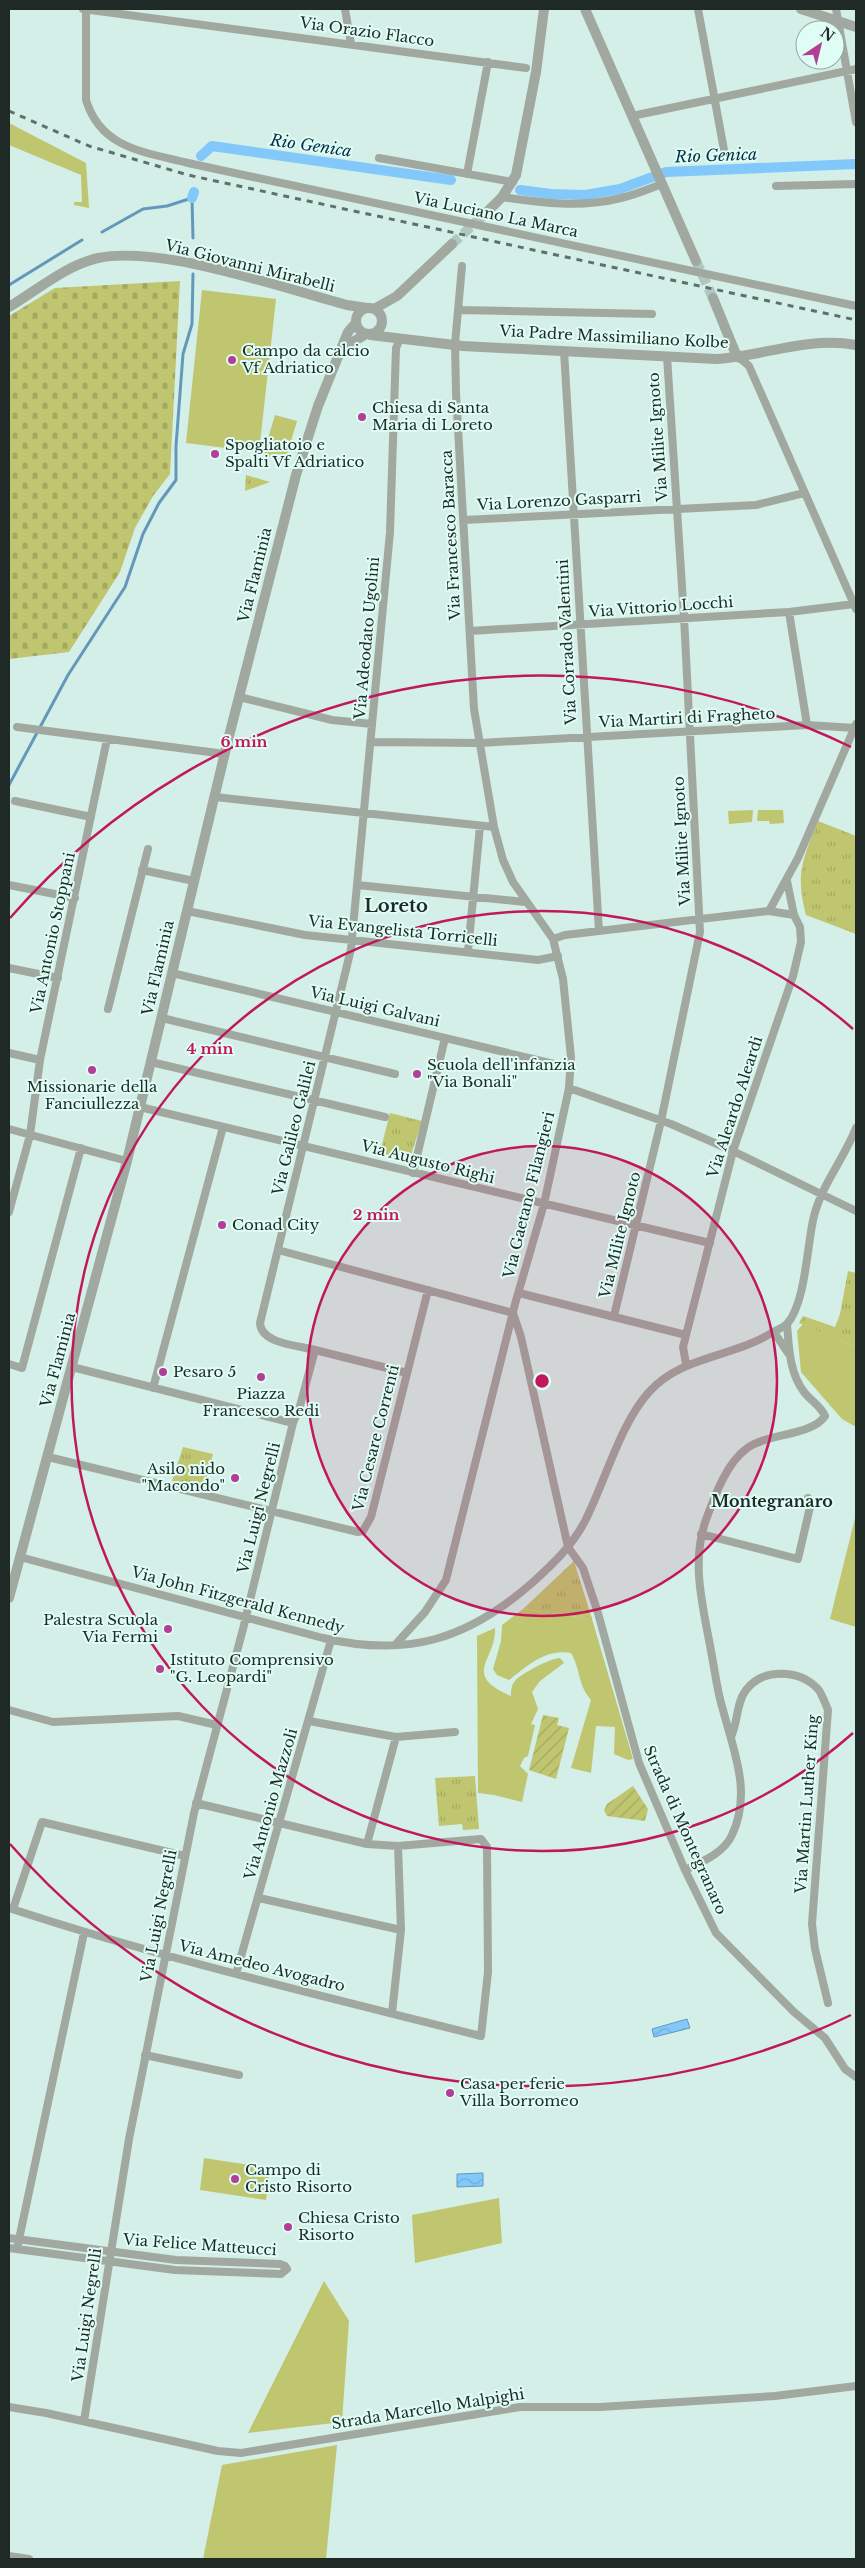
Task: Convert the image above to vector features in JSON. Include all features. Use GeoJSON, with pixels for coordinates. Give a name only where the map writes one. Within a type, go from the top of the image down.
{"type":"FeatureCollection","features":[{"type":"Feature","properties":{"kind":"street","name":"Via Orazio Flacco"},"geometry":{"type":"LineString","coordinates":[[85,9],[526,68]]}},
{"type":"Feature","properties":{"kind":"street","name":"Via Luciano La Marca"},"geometry":{"type":"LineString","coordinates":[[85,9],[86,100],[90,113],[108,137],[131,148],[188,163],[856,306]]}},
{"type":"Feature","properties":{"kind":"street"},"geometry":{"type":"LineString","coordinates":[[345,9],[351,44]]}},
{"type":"Feature","properties":{"kind":"street"},"geometry":{"type":"LineString","coordinates":[[486,212],[502,197],[513,182],[528,120],[544,9]]}},
{"type":"Feature","properties":{"kind":"street"},"geometry":{"type":"LineString","coordinates":[[586,9],[696,261]]}},
{"type":"Feature","properties":{"kind":"street"},"geometry":{"type":"LineString","coordinates":[[698,9],[713,100],[724,150]]}},
{"type":"Feature","properties":{"kind":"street"},"geometry":{"type":"LineString","coordinates":[[801,9],[835,20]]}},
{"type":"Feature","properties":{"kind":"street"},"geometry":{"type":"LineString","coordinates":[[845,60],[856,122]]}},
{"type":"Feature","properties":{"kind":"street"},"geometry":{"type":"LineString","coordinates":[[467,174],[488,62]]}},
{"type":"Feature","properties":{"kind":"street"},"geometry":{"type":"LineString","coordinates":[[632,116],[856,69]]}},
{"type":"Feature","properties":{"kind":"street"},"geometry":{"type":"LineString","coordinates":[[379,158],[513,182]]}},
{"type":"Feature","properties":{"kind":"street","name":"Via Luciano La Marca"},"geometry":{"type":"LineString","coordinates":[[502,197],[551,204],[586,204],[622,198],[661,182]]}},
{"type":"Feature","properties":{"kind":"street"},"geometry":{"type":"LineString","coordinates":[[776,186],[856,184]]}},
{"type":"Feature","properties":{"kind":"street"},"geometry":{"type":"LineString","coordinates":[[368,334],[357,328],[355,323],[358,312],[397,296],[452,244]]}},
{"type":"Feature","properties":{"kind":"street","name":"Via Giovanni Mirabelli"},"geometry":{"type":"LineString","coordinates":[[9,308],[79,266],[99,258],[122,256],[146,257],[202,267],[347,305],[371,308]]}},
{"type":"Feature","properties":{"kind":"street","name":"Via Francesco Baracca"},"geometry":{"type":"LineString","coordinates":[[462,266],[455,344],[474,709],[480,743]]}},
{"type":"Feature","properties":{"kind":"street"},"geometry":{"type":"LineString","coordinates":[[713,298],[735,352],[749,366],[855,607]]}},
{"type":"Feature","properties":{"kind":"street","name":"Via Giovanni Mirabelli"},"geometry":{"type":"LineString","coordinates":[[347,305],[355,323]]}},
{"type":"Feature","properties":{"kind":"street"},"geometry":{"type":"LineString","coordinates":[[343,348],[368,334],[378,331],[382,323],[381,315],[371,308]]}},
{"type":"Feature","properties":{"kind":"street"},"geometry":{"type":"LineString","coordinates":[[458,310],[652,314]]}},
{"type":"Feature","properties":{"kind":"street","name":"Via Flaminia"},"geometry":{"type":"LineString","coordinates":[[9,1598],[127,1161],[239,697],[296,475],[318,406],[348,332],[355,323]]}},
{"type":"Feature","properties":{"kind":"street","name":"Via Padre Massimiliano Kolbe"},"geometry":{"type":"LineString","coordinates":[[368,334],[400,340],[455,344],[564,351],[740,358],[821,342],[856,345]]}},
{"type":"Feature","properties":{"kind":"street","name":"Via Adeodato Ugolini"},"geometry":{"type":"LineString","coordinates":[[352,940],[390,532],[396,348],[400,340]]}},
{"type":"Feature","properties":{"kind":"street","name":"Via Corrado Valentini"},"geometry":{"type":"LineString","coordinates":[[564,351],[599,931]]}},
{"type":"Feature","properties":{"kind":"street","name":"Via Milite Ignoto"},"geometry":{"type":"LineString","coordinates":[[614,1316],[661,1121],[700,932],[701,919],[667,356]]}},
{"type":"Feature","properties":{"kind":"street","name":"Via Lorenzo Gasparri"},"geometry":{"type":"LineString","coordinates":[[464,520],[756,505],[804,493]]}},
{"type":"Feature","properties":{"kind":"street","name":"Via Vittorio Locchi"},"geometry":{"type":"LineString","coordinates":[[470,631],[580,626],[684,617],[855,607]]}},
{"type":"Feature","properties":{"kind":"street"},"geometry":{"type":"LineString","coordinates":[[789,612],[807,726]]}},
{"type":"Feature","properties":{"kind":"street"},"geometry":{"type":"LineString","coordinates":[[239,697],[332,720],[372,724]]}},
{"type":"Feature","properties":{"kind":"street"},"geometry":{"type":"LineString","coordinates":[[769,911],[787,881],[855,726]]}},
{"type":"Feature","properties":{"kind":"street","name":"Via Martiri di Fragheto"},"geometry":{"type":"LineString","coordinates":[[371,742],[480,743],[689,731],[855,726]]}},
{"type":"Feature","properties":{"kind":"street"},"geometry":{"type":"LineString","coordinates":[[17,727],[225,754]]}},
{"type":"Feature","properties":{"kind":"street","name":"Via Antonio Stoppani"},"geometry":{"type":"LineString","coordinates":[[9,1212],[30,1135],[40,1060],[107,739]]}},
{"type":"Feature","properties":{"kind":"street","name":"Via Gaetano Filangieri"},"geometry":{"type":"LineString","coordinates":[[395,1646],[425,1612],[446,1580],[513,1313],[544,1204],[569,1088],[571,1068],[567,1009],[558,956],[553,939],[525,902],[503,860],[494,827],[480,743]]}},
{"type":"Feature","properties":{"kind":"street"},"geometry":{"type":"LineString","coordinates":[[215,797],[363,815],[494,827]]}},
{"type":"Feature","properties":{"kind":"street"},"geometry":{"type":"LineString","coordinates":[[15,801],[91,816]]}},
{"type":"Feature","properties":{"kind":"street"},"geometry":{"type":"LineString","coordinates":[[468,951],[480,826]]}},
{"type":"Feature","properties":{"kind":"street"},"geometry":{"type":"LineString","coordinates":[[108,1010],[148,849]]}},
{"type":"Feature","properties":{"kind":"street"},"geometry":{"type":"LineString","coordinates":[[142,870],[194,881]]}},
{"type":"Feature","properties":{"kind":"street","name":"Via Aleardo Aleardi"},"geometry":{"type":"LineString","coordinates":[[686,1364],[683,1347],[733,1151],[794,976],[801,942],[800,927],[794,915],[787,881]]}},
{"type":"Feature","properties":{"kind":"street"},"geometry":{"type":"LineString","coordinates":[[9,885],[75,898]]}},
{"type":"Feature","properties":{"kind":"street"},"geometry":{"type":"LineString","coordinates":[[357,885],[525,902]]}},
{"type":"Feature","properties":{"kind":"street","name":"Via Evangelista Torricelli"},"geometry":{"type":"LineString","coordinates":[[187,910],[305,935],[538,960],[558,956]]}},
{"type":"Feature","properties":{"kind":"street"},"geometry":{"type":"LineString","coordinates":[[553,939],[565,935],[769,911],[794,915]]}},
{"type":"Feature","properties":{"kind":"street","name":"Via Galileo Galilei"},"geometry":{"type":"LineString","coordinates":[[315,1350],[269,1338],[263,1334],[260,1323],[352,940]]}},
{"type":"Feature","properties":{"kind":"street"},"geometry":{"type":"LineString","coordinates":[[9,968],[58,978]]}},
{"type":"Feature","properties":{"kind":"street","name":"Via Luigi Galvani"},"geometry":{"type":"LineString","coordinates":[[172,973],[571,1068]]}},
{"type":"Feature","properties":{"kind":"street"},"geometry":{"type":"LineString","coordinates":[[162,1018],[395,1074]]}},
{"type":"Feature","properties":{"kind":"street"},"geometry":{"type":"LineString","coordinates":[[413,1172],[445,1038]]}},
{"type":"Feature","properties":{"kind":"street"},"geometry":{"type":"LineString","coordinates":[[9,1053],[40,1060]]}},
{"type":"Feature","properties":{"kind":"street"},"geometry":{"type":"LineString","coordinates":[[151,1062],[385,1117]]}},
{"type":"Feature","properties":{"kind":"street"},"geometry":{"type":"LineString","coordinates":[[569,1088],[661,1121],[733,1151],[856,1211]]}},
{"type":"Feature","properties":{"kind":"street","name":"Via Augusto Righi"},"geometry":{"type":"LineString","coordinates":[[140,1107],[710,1243]]}},
{"type":"Feature","properties":{"kind":"street"},"geometry":{"type":"LineString","coordinates":[[153,1388],[223,1127]]}},
{"type":"Feature","properties":{"kind":"street"},"geometry":{"type":"LineString","coordinates":[[732,1737],[722,1709],[699,1588],[698,1552],[701,1534],[707,1517],[737,1456],[748,1447],[764,1439],[821,1422],[824,1416],[821,1408],[804,1392],[797,1380],[790,1354],[787,1324],[802,1287],[813,1219],[820,1194],[848,1147],[856,1128]]}},
{"type":"Feature","properties":{"kind":"street"},"geometry":{"type":"LineString","coordinates":[[9,1129],[127,1161]]}},
{"type":"Feature","properties":{"kind":"street"},"geometry":{"type":"LineString","coordinates":[[9,1364],[22,1368],[81,1148]]}},
{"type":"Feature","properties":{"kind":"street"},"geometry":{"type":"LineString","coordinates":[[278,1250],[513,1313],[521,1337],[568,1547]]}},
{"type":"Feature","properties":{"kind":"street","name":"Via Cesare Correnti"},"geometry":{"type":"LineString","coordinates":[[272,1511],[358,1532],[363,1531],[371,1517],[428,1290]]}},
{"type":"Feature","properties":{"kind":"street"},"geometry":{"type":"LineString","coordinates":[[519,1293],[686,1334]]}},
{"type":"Feature","properties":{"kind":"street","name":"Via John Fitzgerald Kennedy"},"geometry":{"type":"LineString","coordinates":[[20,1557],[331,1640],[356,1644],[395,1646],[430,1642],[470,1626],[518,1595],[557,1561],[589,1514],[634,1412],[660,1380],[686,1364],[760,1341],[787,1324]]}},
{"type":"Feature","properties":{"kind":"street"},"geometry":{"type":"LineString","coordinates":[[774,1332],[790,1354]]}},
{"type":"Feature","properties":{"kind":"street"},"geometry":{"type":"LineString","coordinates":[[72,1367],[293,1423],[300,1406],[315,1350],[407,1373]]}},
{"type":"Feature","properties":{"kind":"street","name":"Via Luigi Negrelli"},"geometry":{"type":"LineString","coordinates":[[84,2421],[111,2262],[110,2252],[145,2055],[196,1803],[245,1618],[293,1423]]}},
{"type":"Feature","properties":{"kind":"street"},"geometry":{"type":"LineString","coordinates":[[48,1457],[272,1511]]}},
{"type":"Feature","properties":{"kind":"street"},"geometry":{"type":"LineString","coordinates":[[701,1534],[798,1558],[810,1507],[808,1498]]}},
{"type":"Feature","properties":{"kind":"street","name":"Strada di Montegranaro"},"geometry":{"type":"LineString","coordinates":[[568,1547],[582,1568],[598,1614],[638,1763],[685,1870],[716,1932],[794,2012],[826,2038],[845,2069],[856,2077]]}},
{"type":"Feature","properties":{"kind":"street"},"geometry":{"type":"LineString","coordinates":[[9,1554],[20,1557]]}},
{"type":"Feature","properties":{"kind":"street","name":"Via Antonio Mazzoli"},"geometry":{"type":"LineString","coordinates":[[236,1974],[331,1640]]}},
{"type":"Feature","properties":{"kind":"street","name":"Via Martin Luther King"},"geometry":{"type":"LineString","coordinates":[[685,1870],[712,1858],[732,1837],[742,1806],[739,1768],[732,1737],[737,1723],[739,1701],[747,1689],[761,1677],[782,1673],[801,1678],[818,1689],[828,1710],[812,1924],[814,1949],[828,2003]]}},
{"type":"Feature","properties":{"kind":"street"},"geometry":{"type":"LineString","coordinates":[[9,1710],[53,1722],[178,1716],[217,1725]]}},
{"type":"Feature","properties":{"kind":"street"},"geometry":{"type":"LineString","coordinates":[[309,1721],[396,1737],[455,1732]]}},
{"type":"Feature","properties":{"kind":"street"},"geometry":{"type":"LineString","coordinates":[[367,1844],[396,1737]]}},
{"type":"Feature","properties":{"kind":"street"},"geometry":{"type":"LineString","coordinates":[[196,1803],[367,1844],[398,1846],[401,1930],[392,2013]]}},
{"type":"Feature","properties":{"kind":"street"},"geometry":{"type":"LineString","coordinates":[[11,1909],[42,1822],[185,1856]]}},
{"type":"Feature","properties":{"kind":"street","name":"Via Amedeo Avogadro"},"geometry":{"type":"LineString","coordinates":[[11,1909],[84,1933],[164,1956],[481,2036],[488,1972],[486,1847],[481,1839],[398,1846]]}},
{"type":"Feature","properties":{"kind":"street"},"geometry":{"type":"LineString","coordinates":[[259,1898],[401,1930]]}},
{"type":"Feature","properties":{"kind":"street"},"geometry":{"type":"LineString","coordinates":[[13,2249],[19,2240],[84,1933]]}},
{"type":"Feature","properties":{"kind":"street"},"geometry":{"type":"LineString","coordinates":[[145,2055],[239,2075]]}},
{"type":"Feature","properties":{"kind":"street","name":"Via Felice Matteucci"},"geometry":{"type":"LineString","coordinates":[[9,2238],[176,2260],[280,2264],[287,2269],[281,2274],[175,2270],[13,2249]]}},
{"type":"Feature","properties":{"kind":"street","name":"Strada Marcello Malpighi"},"geometry":{"type":"LineString","coordinates":[[9,2407],[84,2421],[218,2451],[241,2453],[520,2406],[600,2407],[775,2396],[856,2386]]}},
{"type":"Feature","properties":{"kind":"street"},"geometry":{"type":"LineString","coordinates":[[9,2556],[29,2559]]}},
{"type":"Feature","properties":{"kind":"green space"},"geometry":{"type":"Polygon","coordinates":[[[9,123],[86,163],[89,208],[74,205],[74,202],[82,202],[81,175],[9,145],[9,123]]]}},
{"type":"Feature","properties":{"kind":"green space"},"geometry":{"type":"Polygon","coordinates":[[[180,281],[170,474],[153,496],[135,528],[120,572],[69,652],[9,659],[9,316],[55,288],[180,281]]]}},
{"type":"Feature","properties":{"kind":"green space","name":"Campo da calcio Vf Adriatico"},"geometry":{"type":"Polygon","coordinates":[[[202,290],[276,299],[259,452],[186,443],[202,290]]]}},
{"type":"Feature","properties":{"kind":"green space"},"geometry":{"type":"Polygon","coordinates":[[[275,415],[297,421],[285,461],[263,455],[275,415]]]}},
{"type":"Feature","properties":{"kind":"green space"},"geometry":{"type":"Polygon","coordinates":[[[246,475],[270,482],[245,491],[246,475]]]}},
{"type":"Feature","properties":{"kind":"green space"},"geometry":{"type":"Polygon","coordinates":[[[753,810],[752,822],[729,824],[728,811],[753,810]]]}},
{"type":"Feature","properties":{"kind":"green space"},"geometry":{"type":"Polygon","coordinates":[[[758,810],[783,810],[784,823],[770,824],[769,821],[757,821],[758,810]]]}},
{"type":"Feature","properties":{"kind":"green space"},"geometry":{"type":"Polygon","coordinates":[[[818,821],[856,836],[856,934],[806,915],[801,888],[802,866],[818,821]]]}},
{"type":"Feature","properties":{"kind":"green space"},"geometry":{"type":"Polygon","coordinates":[[[390,1113],[422,1121],[408,1164],[379,1156],[390,1113]]]}},
{"type":"Feature","properties":{"kind":"green space"},"geometry":{"type":"Polygon","coordinates":[[[848,1271],[856,1273],[856,1344],[854,1346],[799,1323],[803,1316],[835,1327],[840,1314],[848,1271]]]}},
{"type":"Feature","properties":{"kind":"green space"},"geometry":{"type":"Polygon","coordinates":[[[803,1324],[854,1346],[856,1344],[856,1427],[842,1419],[801,1372],[797,1331],[803,1324]]]}},
{"type":"Feature","properties":{"kind":"green space"},"geometry":{"type":"Polygon","coordinates":[[[183,1447],[213,1454],[204,1488],[172,1481],[183,1447]]]}},
{"type":"Feature","properties":{"kind":"green space"},"geometry":{"type":"Polygon","coordinates":[[[856,1514],[856,1627],[830,1619],[856,1514]]]}},
{"type":"Feature","properties":{"kind":"green space"},"geometry":{"type":"Polygon","coordinates":[[[574,1561],[592,1619],[523,1609],[574,1561]]]}},
{"type":"Feature","properties":{"kind":"green space"},"geometry":{"type":"Polygon","coordinates":[[[523,1609],[592,1619],[633,1759],[628,1760],[614,1754],[615,1727],[596,1726],[591,1773],[571,1768],[591,1700],[583,1688],[571,1653],[553,1653],[537,1659],[509,1680],[497,1675],[493,1669],[501,1641],[502,1625],[523,1609]]]}},
{"type":"Feature","properties":{"kind":"green space"},"geometry":{"type":"Polygon","coordinates":[[[495,1628],[494,1639],[484,1673],[487,1681],[511,1696],[511,1690],[515,1681],[523,1674],[543,1663],[556,1659],[560,1658],[564,1663],[540,1681],[532,1692],[538,1709],[531,1724],[535,1725],[528,1756],[524,1758],[520,1766],[528,1774],[522,1802],[478,1793],[477,1636],[495,1628]]]}},
{"type":"Feature","properties":{"kind":"green space"},"geometry":{"type":"Polygon","coordinates":[[[543,1715],[559,1718],[557,1725],[569,1728],[556,1779],[529,1770],[543,1715]]]}},
{"type":"Feature","properties":{"kind":"green space"},"geometry":{"type":"Polygon","coordinates":[[[475,1776],[479,1829],[463,1830],[462,1824],[439,1826],[435,1778],[475,1776]]]}},
{"type":"Feature","properties":{"kind":"green space"},"geometry":{"type":"Polygon","coordinates":[[[633,1786],[648,1809],[645,1821],[607,1816],[604,1810],[607,1804],[633,1786]]]}},
{"type":"Feature","properties":{"kind":"green space","name":"Campo di Cristo Risorto"},"geometry":{"type":"Polygon","coordinates":[[[204,2158],[270,2168],[266,2200],[200,2190],[204,2158]]]}},
{"type":"Feature","properties":{"kind":"green space"},"geometry":{"type":"Polygon","coordinates":[[[499,2198],[502,2243],[415,2263],[412,2215],[499,2198]]]}},
{"type":"Feature","properties":{"kind":"green space"},"geometry":{"type":"Polygon","coordinates":[[[324,2281],[349,2321],[342,2422],[248,2433],[324,2281]]]}},
{"type":"Feature","properties":{"kind":"green space"},"geometry":{"type":"Polygon","coordinates":[[[337,2445],[326,2559],[203,2559],[222,2465],[337,2445]]]}},
{"type":"Feature","properties":{"kind":"water"},"geometry":{"type":"Polygon","coordinates":[[[687,2019],[690,2028],[654,2037],[652,2029],[687,2019]]]}},
{"type":"Feature","properties":{"kind":"water"},"geometry":{"type":"Polygon","coordinates":[[[483,2173],[483,2186],[457,2187],[457,2174],[483,2173]]]}},
{"type":"Feature","properties":{"kind":"waterway","name":"Rio Genica"},"geometry":{"type":"LineString","coordinates":[[201,156],[212,146],[451,180]]}},
{"type":"Feature","properties":{"kind":"waterway","name":"Rio Genica"},"geometry":{"type":"LineString","coordinates":[[520,190],[551,194],[585,195],[620,189],[666,172],[856,164]]}},
{"type":"Feature","properties":{"kind":"waterway","name":"Rio Genica"},"geometry":{"type":"LineString","coordinates":[[192,198],[194,192]]}},
{"type":"Feature","properties":{"kind":"waterway","name":"Rio Genica"},"geometry":{"type":"LineString","coordinates":[[102,232],[143,209],[167,206],[192,198],[193,238]]}},
{"type":"Feature","properties":{"kind":"waterway","name":"Rio Genica"},"geometry":{"type":"LineString","coordinates":[[9,285],[82,240]]}},
{"type":"Feature","properties":{"kind":"waterway"},"geometry":{"type":"LineString","coordinates":[[9,785],[68,675],[125,587],[143,534],[159,503],[176,480],[176,446],[183,354],[192,324],[193,274]]}},
{"type":"Feature","properties":{"kind":"tunnel"},"geometry":{"type":"LineString","coordinates":[[452,244],[486,213]]}},
{"type":"Feature","properties":{"kind":"tunnel"},"geometry":{"type":"LineString","coordinates":[[696,261],[713,298]]}},
{"type":"Feature","properties":{"kind":"railway"},"geometry":{"type":"LineString","coordinates":[[9,111],[89,146],[188,175],[856,320]]}},
{"type":"Feature","properties":{"kind":"place","name":"Campo da calcio Vf Adriatico"},"geometry":{"type":"Point","coordinates":[232,360]}},
{"type":"Feature","properties":{"kind":"place","name":"Chiesa di Santa Maria di Loreto"},"geometry":{"type":"Point","coordinates":[362,417]}},
{"type":"Feature","properties":{"kind":"place","name":"Spogliatoio e Spalti Vf Adriatico"},"geometry":{"type":"Point","coordinates":[215,454]}},
{"type":"Feature","properties":{"kind":"place","name":"Missionarie della Fanciullezza"},"geometry":{"type":"Point","coordinates":[92,1070]}},
{"type":"Feature","properties":{"kind":"place","name":"Scuola dell'infanzia \"Via Bonali\""},"geometry":{"type":"Point","coordinates":[417,1074]}},
{"type":"Feature","properties":{"kind":"place","name":"Conad City"},"geometry":{"type":"Point","coordinates":[222,1225]}},
{"type":"Feature","properties":{"kind":"place","name":"Pesaro 5"},"geometry":{"type":"Point","coordinates":[163,1372]}},
{"type":"Feature","properties":{"kind":"place","name":"Piazza Francesco Redi"},"geometry":{"type":"Point","coordinates":[261,1377]}},
{"type":"Feature","properties":{"kind":"place","name":"Asilo nido \"Macondo\""},"geometry":{"type":"Point","coordinates":[235,1478]}},
{"type":"Feature","properties":{"kind":"place","name":"Palestra Scuola Via Fermi"},"geometry":{"type":"Point","coordinates":[168,1629]}},
{"type":"Feature","properties":{"kind":"place","name":"Istituto Comprensivo \"G. Leopardi\""},"geometry":{"type":"Point","coordinates":[160,1669]}},
{"type":"Feature","properties":{"kind":"place","name":"Casa per ferie Villa Borromeo"},"geometry":{"type":"Point","coordinates":[450,2093]}},
{"type":"Feature","properties":{"kind":"place","name":"Campo di Cristo Risorto"},"geometry":{"type":"Point","coordinates":[235,2179]}},
{"type":"Feature","properties":{"kind":"place","name":"Chiesa Cristo Risorto"},"geometry":{"type":"Point","coordinates":[288,2227]}},
{"type":"Feature","properties":{"kind":"district","name":"Loreto"},"geometry":{"type":"Point","coordinates":[396,906]}},
{"type":"Feature","properties":{"kind":"district","name":"Montegranaro"},"geometry":{"type":"Point","coordinates":[772,1501]}}]}
